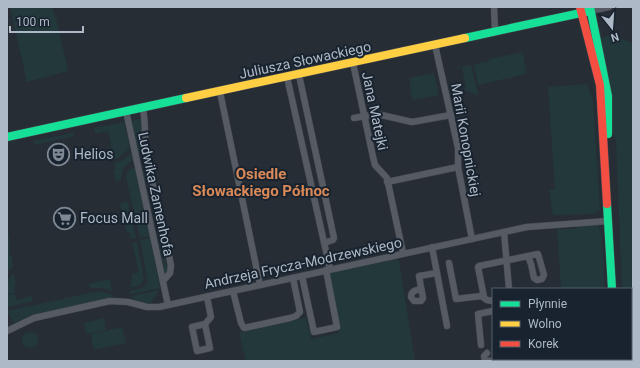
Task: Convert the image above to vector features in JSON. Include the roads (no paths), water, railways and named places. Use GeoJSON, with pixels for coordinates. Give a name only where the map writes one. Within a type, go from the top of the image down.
{"type":"FeatureCollection","features":[{"type":"Feature","properties":{"kind":"street"},"geometry":{"type":"LineString","coordinates":[[494,7],[495,32]]}},
{"type":"Feature","properties":{"kind":"street","name":"Juliusza Słowackiego"},"geometry":{"type":"LineString","coordinates":[[7,137],[495,32],[586,9],[608,7]]}},
{"type":"Feature","properties":{"kind":"street"},"geometry":{"type":"LineString","coordinates":[[586,9],[608,96],[607,189],[612,288]]}},
{"type":"Feature","properties":{"kind":"street","name":"Marii Konopnickiej"},"geometry":{"type":"LineString","coordinates":[[435,45],[458,148],[458,166],[472,239]]}},
{"type":"Feature","properties":{"kind":"street","name":"Jana Matejki"},"geometry":{"type":"LineString","coordinates":[[353,63],[374,161],[387,182],[403,253]]}},
{"type":"Feature","properties":{"kind":"street"},"geometry":{"type":"LineString","coordinates":[[299,75],[334,238],[333,240],[324,242]]}},
{"type":"Feature","properties":{"kind":"street"},"geometry":{"type":"LineString","coordinates":[[287,77],[324,242],[337,327],[314,332],[302,276]]}},
{"type":"Feature","properties":{"kind":"street"},"geometry":{"type":"LineString","coordinates":[[220,92],[260,285]]}},
{"type":"Feature","properties":{"kind":"street"},"geometry":{"type":"LineString","coordinates":[[291,96],[303,93]]}},
{"type":"Feature","properties":{"kind":"street","name":"Ludwika Zamenhofa"},"geometry":{"type":"LineString","coordinates":[[143,108],[145,119],[144,136],[147,156],[171,266],[169,274],[163,281]]}},
{"type":"Feature","properties":{"kind":"street","name":"Ludwika Zamenhofa"},"geometry":{"type":"LineString","coordinates":[[126,111],[168,305]]}},
{"type":"Feature","properties":{"kind":"street"},"geometry":{"type":"LineString","coordinates":[[354,118],[377,114],[412,122],[451,115]]}},
{"type":"Feature","properties":{"kind":"street"},"geometry":{"type":"LineString","coordinates":[[305,156],[316,154]]}},
{"type":"Feature","properties":{"kind":"street"},"geometry":{"type":"LineString","coordinates":[[137,160],[147,156]]}},
{"type":"Feature","properties":{"kind":"street"},"geometry":{"type":"LineString","coordinates":[[387,182],[458,166]]}},
{"type":"Feature","properties":{"kind":"street","name":"Andrzeja Frycza-Modrzewskiego"},"geometry":{"type":"LineString","coordinates":[[7,331],[34,318],[110,301],[128,302],[152,308],[504,232],[542,225],[608,221]]}},
{"type":"Feature","properties":{"kind":"street"},"geometry":{"type":"LineString","coordinates":[[504,232],[509,288]]}},
{"type":"Feature","properties":{"kind":"street"},"geometry":{"type":"LineString","coordinates":[[432,247],[447,326]]}},
{"type":"Feature","properties":{"kind":"street"},"geometry":{"type":"LineString","coordinates":[[484,297],[478,267],[528,256]]}},
{"type":"Feature","properties":{"kind":"street"},"geometry":{"type":"LineString","coordinates":[[449,263],[456,299],[478,296],[492,301]]}},
{"type":"Feature","properties":{"kind":"street"},"geometry":{"type":"LineString","coordinates":[[421,289],[419,276],[437,273]]}},
{"type":"Feature","properties":{"kind":"street"},"geometry":{"type":"LineString","coordinates":[[233,291],[241,323],[244,328],[290,318],[296,316],[300,312],[293,278]]}},
{"type":"Feature","properties":{"kind":"street"},"geometry":{"type":"LineString","coordinates":[[205,324],[210,317],[207,297]]}},
{"type":"Feature","properties":{"kind":"street"},"geometry":{"type":"LineString","coordinates":[[481,345],[478,314],[492,311]]}},
{"type":"Feature","properties":{"kind":"street"},"geometry":{"type":"LineString","coordinates":[[487,353],[484,356],[485,361],[507,360]]}},
{"type":"Feature","properties":{"kind":"waterway"},"geometry":{"type":"LineString","coordinates":[[546,361],[551,360]]}},
{"type":"Feature","properties":{"kind":"place","name":"Helios"},"geometry":{"type":"Point","coordinates":[59,154]}},
{"type":"Feature","properties":{"kind":"place","name":"Focus Mall"},"geometry":{"type":"Point","coordinates":[65,218]}},
{"type":"Feature","properties":{"kind":"district","name":"Osiedle Słowackiego Północ"},"geometry":{"type":"Point","coordinates":[261,182]}}]}
